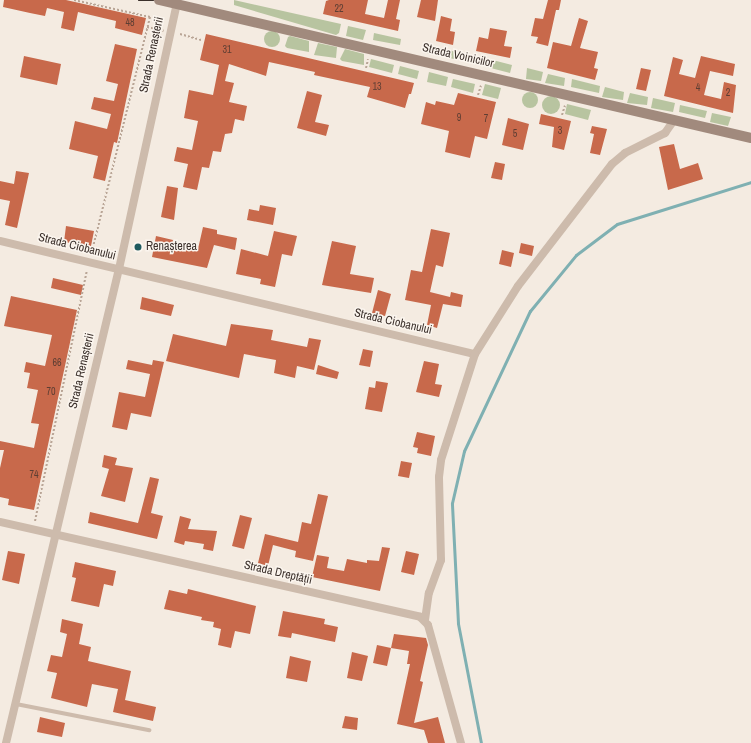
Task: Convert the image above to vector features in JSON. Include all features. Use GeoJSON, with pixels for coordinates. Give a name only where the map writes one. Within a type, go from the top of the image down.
{"type":"FeatureCollection","features":[{"type":"Feature","properties":{"kind":"main road","name":"Strada Voinicilor"},"geometry":{"type":"LineString","coordinates":[[159,0],[178,1],[207,11],[751,138]]}},
{"type":"Feature","properties":{"kind":"main road"},"geometry":{"type":"LineString","coordinates":[[199,0],[207,11]]}},
{"type":"Feature","properties":{"kind":"street","name":"Strada Renașterii"},"geometry":{"type":"LineString","coordinates":[[6,743],[57,535],[119,269],[178,1]]}},
{"type":"Feature","properties":{"kind":"street"},"geometry":{"type":"LineString","coordinates":[[461,743],[425,620],[429,593],[441,560],[439,477],[441,460],[475,354],[518,286],[612,164],[625,153],[665,133],[674,120]]}},
{"type":"Feature","properties":{"kind":"street","name":"Strada Ciobanului"},"geometry":{"type":"LineString","coordinates":[[0,241],[475,354]]}},
{"type":"Feature","properties":{"kind":"street","name":"Strada Dreptății"},"geometry":{"type":"LineString","coordinates":[[0,522],[425,620]]}},
{"type":"Feature","properties":{"kind":"lane"},"geometry":{"type":"LineString","coordinates":[[16,704],[149,730]]}},
{"type":"Feature","properties":{"kind":"path"},"geometry":{"type":"LineString","coordinates":[[74,0],[134,13]]}},
{"type":"Feature","properties":{"kind":"path"},"geometry":{"type":"LineString","coordinates":[[366,68],[369,56]]}},
{"type":"Feature","properties":{"kind":"path"},"geometry":{"type":"LineString","coordinates":[[478,95],[481,83]]}},
{"type":"Feature","properties":{"kind":"path"},"geometry":{"type":"LineString","coordinates":[[562,115],[566,102]]}},
{"type":"Feature","properties":{"kind":"green space"},"geometry":{"type":"Polygon","coordinates":[[[234,0],[341,24],[339,33],[336,35],[234,5],[234,0]]]}},
{"type":"Feature","properties":{"kind":"green space"},"geometry":{"type":"Polygon","coordinates":[[[348,26],[366,30],[363,40],[346,36],[348,26]]]}},
{"type":"Feature","properties":{"kind":"green space"},"geometry":{"type":"Polygon","coordinates":[[[272,31],[278,33],[280,39],[278,45],[272,47],[266,45],[264,39],[266,33],[272,31]]]}},
{"type":"Feature","properties":{"kind":"green space"},"geometry":{"type":"Polygon","coordinates":[[[374,33],[401,39],[400,45],[373,40],[374,33]]]}},
{"type":"Feature","properties":{"kind":"green space"},"geometry":{"type":"Polygon","coordinates":[[[290,36],[309,41],[309,52],[287,48],[285,46],[288,37],[290,36]]]}},
{"type":"Feature","properties":{"kind":"green space"},"geometry":{"type":"Polygon","coordinates":[[[318,43],[337,47],[336,58],[314,55],[318,43]]]}},
{"type":"Feature","properties":{"kind":"green space"},"geometry":{"type":"Polygon","coordinates":[[[429,45],[456,52],[454,59],[427,53],[429,45]]]}},
{"type":"Feature","properties":{"kind":"green space"},"geometry":{"type":"Polygon","coordinates":[[[345,49],[364,54],[364,65],[342,61],[340,59],[345,49]]]}},
{"type":"Feature","properties":{"kind":"green space"},"geometry":{"type":"Polygon","coordinates":[[[477,56],[512,65],[510,73],[475,64],[477,56]]]}},
{"type":"Feature","properties":{"kind":"green space"},"geometry":{"type":"Polygon","coordinates":[[[371,59],[394,65],[392,73],[369,67],[371,59]]]}},
{"type":"Feature","properties":{"kind":"green space"},"geometry":{"type":"Polygon","coordinates":[[[400,66],[419,71],[417,79],[398,74],[400,66]]]}},
{"type":"Feature","properties":{"kind":"green space"},"geometry":{"type":"Polygon","coordinates":[[[527,68],[543,72],[541,81],[526,79],[527,68]]]}},
{"type":"Feature","properties":{"kind":"green space"},"geometry":{"type":"Polygon","coordinates":[[[429,72],[448,77],[446,86],[427,82],[429,72]]]}},
{"type":"Feature","properties":{"kind":"green space"},"geometry":{"type":"Polygon","coordinates":[[[548,74],[565,78],[564,86],[545,83],[548,74]]]}},
{"type":"Feature","properties":{"kind":"green space"},"geometry":{"type":"Polygon","coordinates":[[[453,79],[475,84],[473,93],[451,87],[453,79]]]}},
{"type":"Feature","properties":{"kind":"green space"},"geometry":{"type":"Polygon","coordinates":[[[572,79],[600,86],[599,93],[571,87],[572,79]]]}},
{"type":"Feature","properties":{"kind":"green space"},"geometry":{"type":"Polygon","coordinates":[[[485,84],[501,88],[498,99],[482,95],[485,84]]]}},
{"type":"Feature","properties":{"kind":"green space"},"geometry":{"type":"Polygon","coordinates":[[[605,87],[624,92],[623,100],[602,97],[605,87]]]}},
{"type":"Feature","properties":{"kind":"green space"},"geometry":{"type":"Polygon","coordinates":[[[530,92],[537,97],[538,100],[533,107],[530,108],[523,103],[522,100],[527,93],[530,92]]]}},
{"type":"Feature","properties":{"kind":"green space"},"geometry":{"type":"Polygon","coordinates":[[[630,93],[648,97],[647,105],[627,103],[630,93]]]}},
{"type":"Feature","properties":{"kind":"green space"},"geometry":{"type":"Polygon","coordinates":[[[551,96],[557,99],[560,105],[557,111],[551,114],[545,111],[542,105],[545,99],[551,96]]]}},
{"type":"Feature","properties":{"kind":"green space"},"geometry":{"type":"Polygon","coordinates":[[[653,98],[675,103],[673,112],[651,108],[653,98]]]}},
{"type":"Feature","properties":{"kind":"green space"},"geometry":{"type":"Polygon","coordinates":[[[567,104],[591,110],[588,120],[565,114],[567,104]]]}},
{"type":"Feature","properties":{"kind":"green space"},"geometry":{"type":"Polygon","coordinates":[[[680,105],[707,111],[705,118],[679,112],[680,105]]]}},
{"type":"Feature","properties":{"kind":"green space"},"geometry":{"type":"Polygon","coordinates":[[[712,113],[731,117],[728,126],[710,122],[712,113]]]}},
{"type":"Feature","properties":{"kind":"building"},"geometry":{"type":"Polygon","coordinates":[[[4,0],[66,0],[146,18],[142,35],[115,28],[116,21],[78,12],[74,31],[61,28],[64,12],[47,8],[45,16],[30,13],[3,7],[4,0]]]}},
{"type":"Feature","properties":{"kind":"building"},"geometry":{"type":"Polygon","coordinates":[[[368,0],[365,14],[384,18],[388,0],[400,0],[396,19],[400,20],[398,31],[323,14],[326,1],[368,0]]]}},
{"type":"Feature","properties":{"kind":"building"},"geometry":{"type":"Polygon","coordinates":[[[421,0],[438,0],[435,21],[417,17],[421,0]]]}},
{"type":"Feature","properties":{"kind":"building"},"geometry":{"type":"Polygon","coordinates":[[[548,0],[561,0],[559,10],[556,10],[548,46],[536,43],[538,37],[531,36],[535,18],[543,19],[548,0]]]}},
{"type":"Feature","properties":{"kind":"building"},"geometry":{"type":"Polygon","coordinates":[[[441,16],[452,19],[450,31],[455,32],[453,45],[436,41],[441,16]]]}},
{"type":"Feature","properties":{"kind":"building"},"geometry":{"type":"Polygon","coordinates":[[[579,18],[588,21],[580,48],[598,52],[594,68],[598,69],[595,80],[547,68],[553,42],[571,46],[579,18]]]}},
{"type":"Feature","properties":{"kind":"building"},"geometry":{"type":"Polygon","coordinates":[[[490,28],[507,31],[504,46],[512,47],[510,58],[476,51],[479,37],[488,39],[490,28]]]}},
{"type":"Feature","properties":{"kind":"building"},"geometry":{"type":"Polygon","coordinates":[[[206,34],[414,83],[405,108],[367,97],[370,87],[314,75],[315,72],[269,62],[266,76],[229,64],[225,81],[234,83],[229,102],[247,106],[244,121],[235,119],[232,133],[225,134],[221,152],[213,151],[209,168],[202,167],[197,190],[183,187],[188,164],[174,161],[177,147],[192,150],[198,121],[184,118],[189,90],[213,95],[219,65],[200,60],[206,34]]]}},
{"type":"Feature","properties":{"kind":"building"},"geometry":{"type":"Polygon","coordinates":[[[115,44],[137,49],[117,143],[114,142],[105,181],[93,178],[98,156],[69,149],[75,121],[107,129],[111,114],[91,109],[94,97],[114,101],[118,84],[106,81],[115,44]]]}},
{"type":"Feature","properties":{"kind":"building"},"geometry":{"type":"Polygon","coordinates":[[[24,56],[61,64],[57,85],[20,77],[24,56]]]}},
{"type":"Feature","properties":{"kind":"building"},"geometry":{"type":"Polygon","coordinates":[[[701,56],[735,64],[733,76],[710,71],[704,95],[721,99],[724,82],[736,85],[733,113],[664,96],[673,57],[683,60],[679,74],[695,78],[701,56]]]}},
{"type":"Feature","properties":{"kind":"building"},"geometry":{"type":"Polygon","coordinates":[[[641,68],[651,70],[646,91],[636,89],[641,68]]]}},
{"type":"Feature","properties":{"kind":"building"},"geometry":{"type":"Polygon","coordinates":[[[307,91],[322,95],[315,122],[329,125],[326,136],[297,128],[307,91]]]}},
{"type":"Feature","properties":{"kind":"building"},"geometry":{"type":"Polygon","coordinates":[[[458,93],[496,102],[487,139],[475,136],[470,158],[445,152],[449,131],[421,124],[426,102],[435,105],[436,101],[454,105],[458,93]]]}},
{"type":"Feature","properties":{"kind":"building"},"geometry":{"type":"Polygon","coordinates":[[[541,114],[571,121],[564,150],[552,147],[554,127],[539,124],[541,114]]]}},
{"type":"Feature","properties":{"kind":"building"},"geometry":{"type":"Polygon","coordinates":[[[508,118],[529,124],[523,150],[502,145],[508,118]]]}},
{"type":"Feature","properties":{"kind":"building"},"geometry":{"type":"Polygon","coordinates":[[[592,126],[607,129],[600,155],[590,153],[594,134],[590,133],[592,126]]]}},
{"type":"Feature","properties":{"kind":"building"},"geometry":{"type":"Polygon","coordinates":[[[674,144],[680,169],[698,163],[703,179],[668,190],[659,147],[674,144]]]}},
{"type":"Feature","properties":{"kind":"building"},"geometry":{"type":"Polygon","coordinates":[[[495,162],[505,164],[502,180],[491,178],[495,162]]]}},
{"type":"Feature","properties":{"kind":"building"},"geometry":{"type":"Polygon","coordinates":[[[16,171],[29,173],[17,228],[5,225],[10,201],[0,199],[0,181],[14,184],[16,171]]]}},
{"type":"Feature","properties":{"kind":"building"},"geometry":{"type":"Polygon","coordinates":[[[167,186],[178,188],[174,220],[161,217],[167,186]]]}},
{"type":"Feature","properties":{"kind":"building"},"geometry":{"type":"Polygon","coordinates":[[[260,205],[276,208],[273,225],[247,220],[249,209],[259,211],[260,205]]]}},
{"type":"Feature","properties":{"kind":"building"},"geometry":{"type":"Polygon","coordinates":[[[66,226],[94,231],[91,246],[64,242],[66,226]]]}},
{"type":"Feature","properties":{"kind":"building"},"geometry":{"type":"Polygon","coordinates":[[[203,227],[217,230],[217,234],[237,238],[235,250],[214,245],[207,268],[152,257],[156,236],[173,240],[172,244],[198,249],[203,227]]]}},
{"type":"Feature","properties":{"kind":"building"},"geometry":{"type":"Polygon","coordinates":[[[431,229],[450,233],[443,267],[436,265],[430,292],[450,297],[451,292],[463,295],[461,307],[443,304],[437,328],[427,325],[431,305],[405,300],[411,270],[422,272],[431,229]]]}},
{"type":"Feature","properties":{"kind":"building"},"geometry":{"type":"Polygon","coordinates":[[[274,231],[297,236],[292,256],[282,254],[275,287],[260,284],[261,279],[236,274],[241,249],[268,256],[274,231]]]}},
{"type":"Feature","properties":{"kind":"building"},"geometry":{"type":"Polygon","coordinates":[[[332,241],[356,246],[350,274],[374,278],[371,293],[322,285],[332,241]]]}},
{"type":"Feature","properties":{"kind":"building"},"geometry":{"type":"Polygon","coordinates":[[[521,243],[534,246],[532,256],[519,253],[521,243]]]}},
{"type":"Feature","properties":{"kind":"building"},"geometry":{"type":"Polygon","coordinates":[[[502,250],[514,253],[511,267],[499,264],[502,250]]]}},
{"type":"Feature","properties":{"kind":"building"},"geometry":{"type":"Polygon","coordinates":[[[53,278],[83,285],[81,295],[51,288],[53,278]]]}},
{"type":"Feature","properties":{"kind":"building"},"geometry":{"type":"Polygon","coordinates":[[[378,290],[391,294],[385,316],[372,313],[378,290]]]}},
{"type":"Feature","properties":{"kind":"building"},"geometry":{"type":"Polygon","coordinates":[[[11,296],[77,310],[34,510],[8,505],[9,499],[0,497],[0,468],[4,450],[0,450],[0,441],[34,448],[39,424],[31,423],[38,390],[27,388],[30,373],[24,372],[26,362],[45,366],[52,335],[4,326],[11,296]]]}},
{"type":"Feature","properties":{"kind":"building"},"geometry":{"type":"Polygon","coordinates":[[[142,297],[174,305],[171,316],[140,309],[142,297]]]}},
{"type":"Feature","properties":{"kind":"building"},"geometry":{"type":"Polygon","coordinates":[[[231,324],[273,330],[271,340],[307,347],[309,338],[321,340],[314,370],[297,366],[295,378],[274,373],[276,360],[244,354],[239,378],[166,361],[173,334],[226,346],[231,324]]]}},
{"type":"Feature","properties":{"kind":"building"},"geometry":{"type":"Polygon","coordinates":[[[363,349],[373,351],[370,367],[359,365],[363,349]]]}},
{"type":"Feature","properties":{"kind":"building"},"geometry":{"type":"Polygon","coordinates":[[[128,360],[152,365],[153,360],[164,362],[151,417],[131,413],[127,430],[112,427],[119,392],[145,397],[150,374],[126,369],[128,360]]]}},
{"type":"Feature","properties":{"kind":"building"},"geometry":{"type":"Polygon","coordinates":[[[424,361],[439,364],[435,384],[442,385],[439,397],[416,392],[424,361]]]}},
{"type":"Feature","properties":{"kind":"building"},"geometry":{"type":"Polygon","coordinates":[[[318,365],[339,372],[337,379],[316,374],[318,365]]]}},
{"type":"Feature","properties":{"kind":"building"},"geometry":{"type":"Polygon","coordinates":[[[376,381],[388,383],[382,412],[365,409],[369,387],[375,388],[376,381]]]}},
{"type":"Feature","properties":{"kind":"building"},"geometry":{"type":"Polygon","coordinates":[[[417,432],[435,436],[431,456],[417,453],[418,448],[413,447],[417,432]]]}},
{"type":"Feature","properties":{"kind":"building"},"geometry":{"type":"Polygon","coordinates":[[[104,455],[117,458],[115,465],[133,468],[125,502],[101,496],[109,469],[102,467],[104,455]]]}},
{"type":"Feature","properties":{"kind":"building"},"geometry":{"type":"Polygon","coordinates":[[[401,461],[412,463],[409,478],[398,476],[401,461]]]}},
{"type":"Feature","properties":{"kind":"building"},"geometry":{"type":"Polygon","coordinates":[[[150,477],[159,479],[151,513],[163,516],[157,539],[88,523],[90,512],[138,523],[150,477]]]}},
{"type":"Feature","properties":{"kind":"building"},"geometry":{"type":"Polygon","coordinates":[[[318,494],[328,496],[313,561],[295,557],[296,551],[273,545],[268,566],[258,563],[265,534],[298,542],[302,522],[311,524],[318,494]]]}},
{"type":"Feature","properties":{"kind":"building"},"geometry":{"type":"Polygon","coordinates":[[[240,515],[252,518],[244,549],[232,546],[240,515]]]}},
{"type":"Feature","properties":{"kind":"building"},"geometry":{"type":"Polygon","coordinates":[[[180,516],[191,519],[188,529],[217,531],[213,551],[203,549],[204,544],[185,541],[184,545],[174,542],[180,516]]]}},
{"type":"Feature","properties":{"kind":"building"},"geometry":{"type":"Polygon","coordinates":[[[382,547],[390,548],[380,591],[312,577],[317,555],[329,557],[327,568],[344,571],[347,559],[367,563],[367,560],[379,561],[382,547]]]}},
{"type":"Feature","properties":{"kind":"building"},"geometry":{"type":"Polygon","coordinates":[[[8,551],[25,554],[19,584],[2,580],[8,551]]]}},
{"type":"Feature","properties":{"kind":"building"},"geometry":{"type":"Polygon","coordinates":[[[406,551],[419,554],[414,575],[401,572],[406,551]]]}},
{"type":"Feature","properties":{"kind":"building"},"geometry":{"type":"Polygon","coordinates":[[[75,562],[116,571],[113,586],[104,584],[99,607],[71,601],[76,578],[72,577],[75,562]]]}},
{"type":"Feature","properties":{"kind":"building"},"geometry":{"type":"Polygon","coordinates":[[[188,589],[256,606],[250,634],[235,631],[231,648],[218,645],[221,629],[213,627],[214,622],[201,620],[202,617],[164,609],[169,590],[187,594],[188,589]]]}},
{"type":"Feature","properties":{"kind":"building"},"geometry":{"type":"Polygon","coordinates":[[[283,611],[325,619],[324,624],[338,627],[335,642],[292,633],[291,638],[278,636],[283,611]]]}},
{"type":"Feature","properties":{"kind":"building"},"geometry":{"type":"Polygon","coordinates":[[[62,619],[83,624],[79,644],[91,647],[88,661],[131,671],[125,700],[156,707],[153,721],[113,712],[118,689],[92,684],[87,707],[51,698],[57,673],[47,671],[51,655],[62,657],[67,634],[60,632],[62,619]]]}},
{"type":"Feature","properties":{"kind":"building"},"geometry":{"type":"Polygon","coordinates":[[[394,634],[426,638],[428,645],[420,681],[423,682],[414,723],[438,717],[445,743],[428,743],[424,730],[397,724],[410,664],[407,664],[409,651],[391,648],[394,634]]]}},
{"type":"Feature","properties":{"kind":"building"},"geometry":{"type":"Polygon","coordinates":[[[377,645],[391,648],[387,666],[373,663],[377,645]]]}},
{"type":"Feature","properties":{"kind":"building"},"geometry":{"type":"Polygon","coordinates":[[[352,652],[368,656],[362,681],[347,678],[352,652]]]}},
{"type":"Feature","properties":{"kind":"building"},"geometry":{"type":"Polygon","coordinates":[[[290,656],[311,661],[307,682],[286,678],[290,656]]]}},
{"type":"Feature","properties":{"kind":"building"},"geometry":{"type":"Polygon","coordinates":[[[345,716],[358,718],[357,730],[342,728],[345,716]]]}},
{"type":"Feature","properties":{"kind":"building"},"geometry":{"type":"Polygon","coordinates":[[[40,717],[65,723],[62,737],[37,732],[40,717]]]}},
{"type":"Feature","properties":{"kind":"waterway"},"geometry":{"type":"LineString","coordinates":[[481,743],[458,623],[452,503],[464,451],[530,311],[576,255],[617,224],[751,182]]}},
{"type":"Feature","properties":{"kind":"tram line"},"geometry":{"type":"LineString","coordinates":[[138,0],[153,0]]}},
{"type":"Feature","properties":{"kind":"place","name":"Renașterea"},"geometry":{"type":"Point","coordinates":[138,247]}}]}
